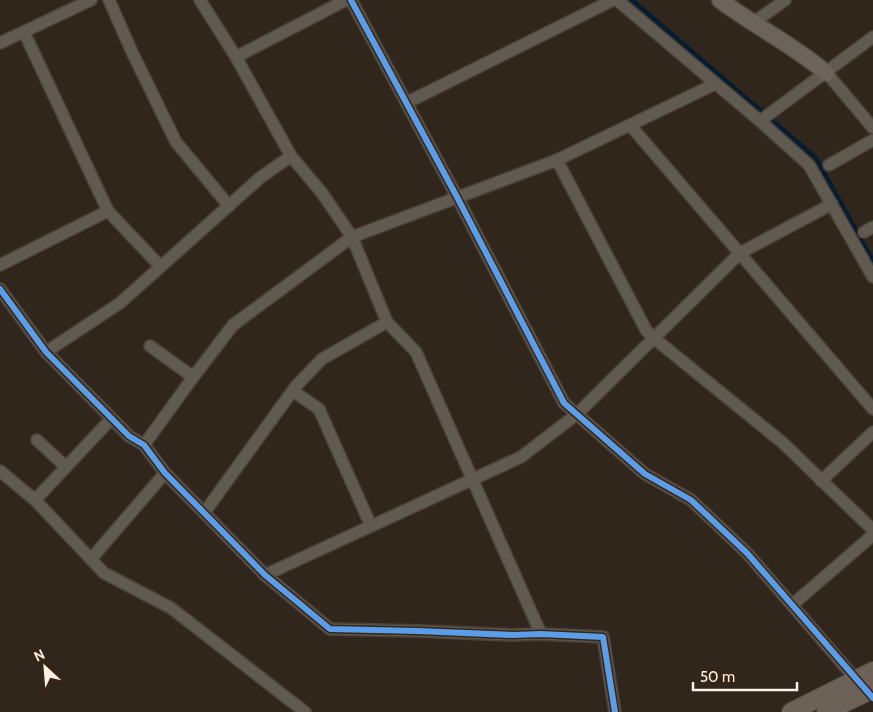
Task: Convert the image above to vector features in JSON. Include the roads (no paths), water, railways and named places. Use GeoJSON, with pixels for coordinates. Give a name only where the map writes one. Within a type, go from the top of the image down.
{"type":"FeatureCollection","features":[{"type":"Feature","properties":{"kind":"main road"},"geometry":{"type":"LineString","coordinates":[[826,712],[867,690],[873,671]]}},
{"type":"Feature","properties":{"kind":"main road"},"geometry":{"type":"LineString","coordinates":[[791,712],[867,690]]}},
{"type":"Feature","properties":{"kind":"street"},"geometry":{"type":"LineString","coordinates":[[0,43],[90,0]]}},
{"type":"Feature","properties":{"kind":"street"},"geometry":{"type":"LineString","coordinates":[[109,0],[176,142],[229,206]]}},
{"type":"Feature","properties":{"kind":"street"},"geometry":{"type":"LineString","coordinates":[[200,0],[236,57],[291,156],[322,193],[352,237],[387,322],[416,352],[540,634]]}},
{"type":"Feature","properties":{"kind":"street"},"geometry":{"type":"LineString","coordinates":[[236,57],[346,0]]}},
{"type":"Feature","properties":{"kind":"street"},"geometry":{"type":"LineString","coordinates":[[351,0],[457,197],[564,403],[645,474],[691,500],[747,553],[867,690]]}},
{"type":"Feature","properties":{"kind":"street"},"geometry":{"type":"LineString","coordinates":[[406,103],[613,0]]}},
{"type":"Feature","properties":{"kind":"street"},"geometry":{"type":"LineString","coordinates":[[617,0],[760,121],[809,166],[873,277]]}},
{"type":"Feature","properties":{"kind":"street"},"geometry":{"type":"LineString","coordinates":[[720,0],[808,58],[831,78],[873,128]]}},
{"type":"Feature","properties":{"kind":"street"},"geometry":{"type":"LineString","coordinates":[[753,23],[785,0]]}},
{"type":"Feature","properties":{"kind":"street"},"geometry":{"type":"LineString","coordinates":[[24,32],[108,211],[160,266]]}},
{"type":"Feature","properties":{"kind":"street"},"geometry":{"type":"LineString","coordinates":[[760,121],[826,74],[873,37]]}},
{"type":"Feature","properties":{"kind":"street"},"geometry":{"type":"LineString","coordinates":[[144,446],[233,325],[352,237],[557,160],[715,84]]}},
{"type":"Feature","properties":{"kind":"street"},"geometry":{"type":"LineString","coordinates":[[630,125],[873,408]]}},
{"type":"Feature","properties":{"kind":"street"},"geometry":{"type":"LineString","coordinates":[[828,165],[873,140]]}},
{"type":"Feature","properties":{"kind":"street"},"geometry":{"type":"LineString","coordinates":[[46,352],[120,303],[262,177],[291,156]]}},
{"type":"Feature","properties":{"kind":"street"},"geometry":{"type":"LineString","coordinates":[[557,160],[646,330],[654,339],[783,443],[873,530]]}},
{"type":"Feature","properties":{"kind":"street"},"geometry":{"type":"LineString","coordinates":[[265,575],[521,457],[577,414],[740,253],[832,204]]}},
{"type":"Feature","properties":{"kind":"street"},"geometry":{"type":"LineString","coordinates":[[0,265],[108,211]]}},
{"type":"Feature","properties":{"kind":"street"},"geometry":{"type":"LineString","coordinates":[[0,288],[46,352],[128,436],[144,446],[165,473],[265,575],[330,629],[603,637],[615,712]]}},
{"type":"Feature","properties":{"kind":"street"},"geometry":{"type":"LineString","coordinates":[[204,512],[293,391],[322,359],[387,322]]}},
{"type":"Feature","properties":{"kind":"street"},"geometry":{"type":"LineString","coordinates":[[150,346],[193,377]]}},
{"type":"Feature","properties":{"kind":"street"},"geometry":{"type":"LineString","coordinates":[[293,391],[319,409],[371,526]]}},
{"type":"Feature","properties":{"kind":"street"},"geometry":{"type":"LineString","coordinates":[[35,500],[111,419]]}},
{"type":"Feature","properties":{"kind":"street"},"geometry":{"type":"LineString","coordinates":[[821,481],[873,432]]}},
{"type":"Feature","properties":{"kind":"street"},"geometry":{"type":"LineString","coordinates":[[36,440],[66,467]]}},
{"type":"Feature","properties":{"kind":"street"},"geometry":{"type":"LineString","coordinates":[[0,471],[35,500],[104,573],[171,608],[305,712]]}},
{"type":"Feature","properties":{"kind":"street"},"geometry":{"type":"LineString","coordinates":[[91,559],[165,473]]}},
{"type":"Feature","properties":{"kind":"street"},"geometry":{"type":"LineString","coordinates":[[792,605],[873,535]]}},
{"type":"Feature","properties":{"kind":"waterway"},"geometry":{"type":"LineString","coordinates":[[632,0],[816,158],[873,261]]}}]}
